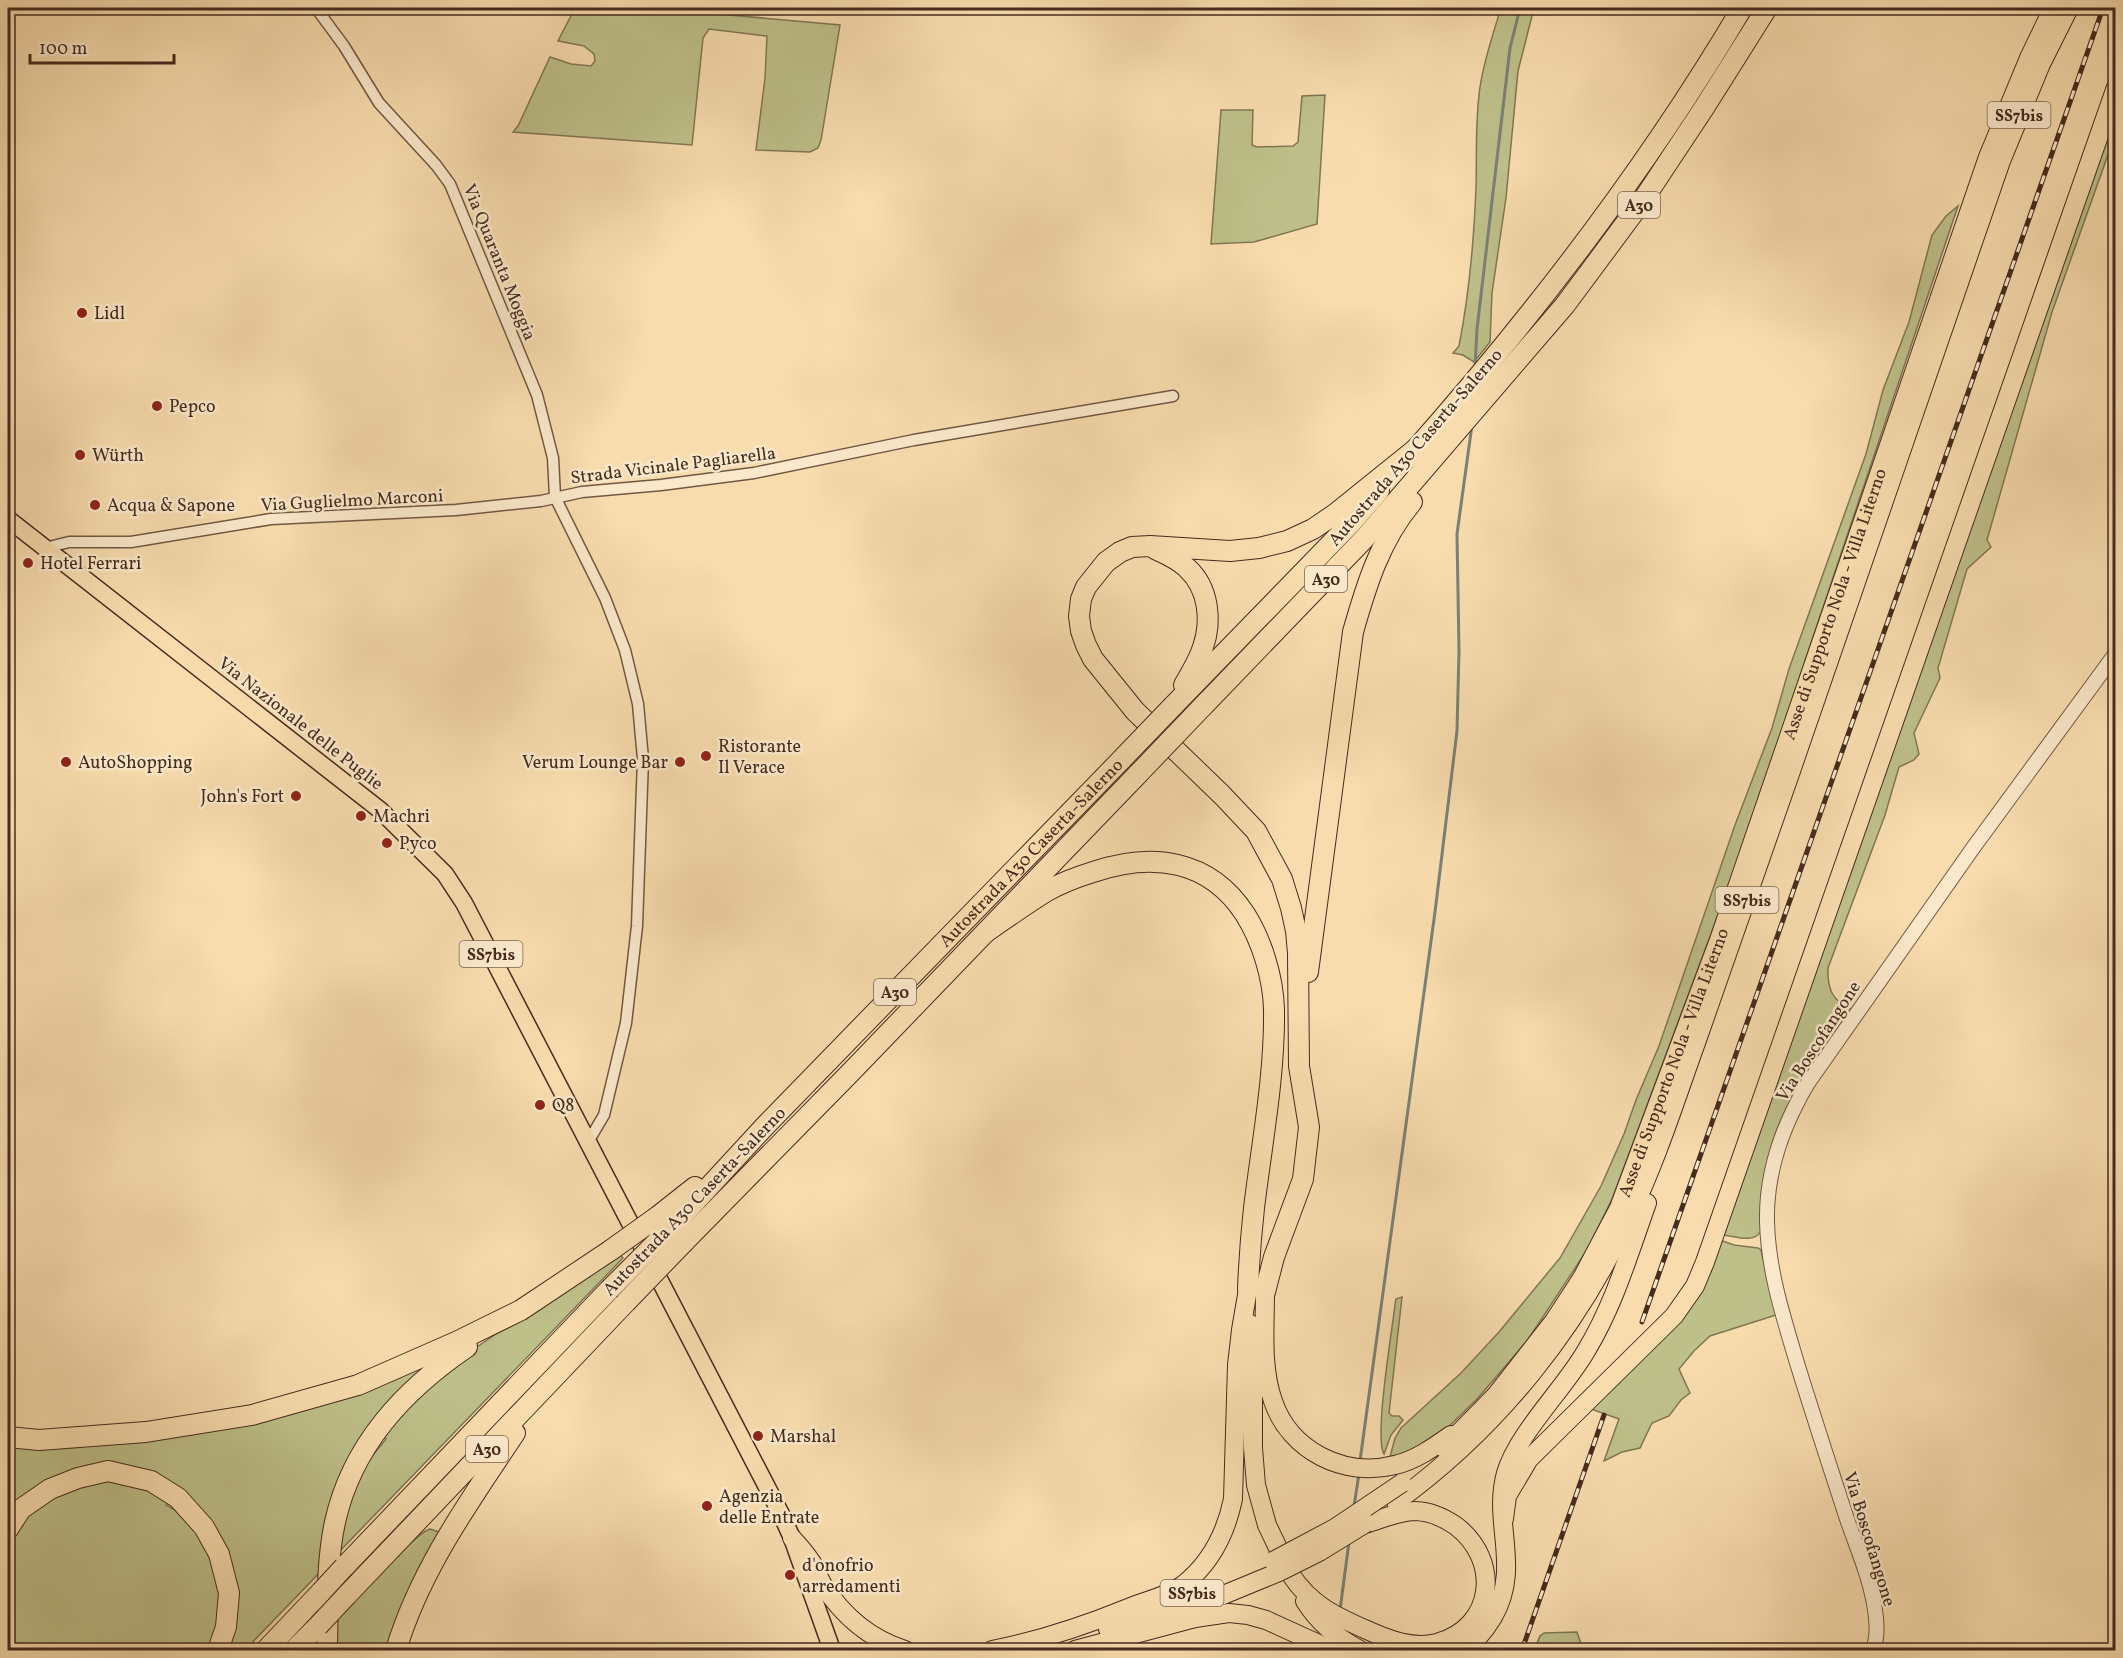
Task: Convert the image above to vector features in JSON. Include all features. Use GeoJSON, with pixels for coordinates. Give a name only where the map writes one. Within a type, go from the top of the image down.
{"type":"FeatureCollection","features":[{"type":"Feature","properties":{"kind":"highway","name":"Autostrada A30 Caserta-Salerno"},"geometry":{"type":"LineString","coordinates":[[294,1650],[626,1302],[671,1228],[744,1148],[1352,522],[1516,332],[1620,197],[1708,65],[1742,8]]}},
{"type":"Feature","properties":{"kind":"highway","name":"Autostrada A30 Caserta-Salerno"},"geometry":{"type":"LineString","coordinates":[[266,1650],[609,1290],[671,1228],[986,932],[1442,458],[1493,398],[1643,200],[1767,8]]}},
{"type":"Feature","properties":{"kind":"highway","name":"Asse di Supporto Nola - Villa Literno"},"geometry":{"type":"LineString","coordinates":[[1208,1601],[1319,1552],[1395,1509],[1500,1411],[1566,1329],[1593,1287],[1632,1213],[1704,1019],[1971,225],[2007,108],[2053,8]]}},
{"type":"Feature","properties":{"kind":"highway","name":"Asse di Supporto Nola - Villa Literno"},"geometry":{"type":"LineString","coordinates":[[1108,1617],[1131,1613],[1281,1570],[1402,1483],[1475,1418],[1524,1362],[1582,1278],[1619,1208],[1719,940],[1971,225],[2068,8]]}},
{"type":"Feature","properties":{"kind":"highway"},"geometry":{"type":"LineString","coordinates":[[1504,1519],[1510,1488],[1529,1459],[1674,1316],[1691,1293],[1702,1270],[2115,87]]}},
{"type":"Feature","properties":{"kind":"highway"},"geometry":{"type":"LineString","coordinates":[[1108,1617],[1129,1607],[1166,1595],[1183,1585],[1199,1570],[1223,1536],[1233,1499],[1236,1387],[1241,1330],[1274,1257],[1303,1179],[1309,1127],[1299,1066],[1296,931],[1282,879],[1256,831],[1234,806],[1135,711],[1093,659],[1086,645],[1079,616],[1082,599],[1086,587],[1106,562],[1119,552],[1132,547],[1230,551],[1259,548],[1287,541],[1335,514],[1417,448]]}},
{"type":"Feature","properties":{"kind":"highway"},"geometry":{"type":"LineString","coordinates":[[1299,1022],[1353,632],[1366,583],[1382,547],[1405,509],[1442,458]]}},
{"type":"Feature","properties":{"kind":"highway"},"geometry":{"type":"LineString","coordinates":[[1150,546],[1188,568],[1201,588],[1208,615],[1203,648],[1173,706]]}},
{"type":"Feature","properties":{"kind":"highway"},"geometry":{"type":"LineString","coordinates":[[986,932],[1048,891],[1074,878],[1124,862],[1169,861],[1195,870],[1234,898],[1252,926],[1268,970],[1274,1007],[1272,1059],[1252,1227],[1257,1291],[1268,1380],[1273,1402],[1284,1424],[1307,1449],[1333,1462],[1363,1469],[1395,1465],[1428,1452],[1475,1418]]}},
{"type":"Feature","properties":{"kind":"highway"},"geometry":{"type":"LineString","coordinates":[[1272,1059],[1287,1019],[1297,977]]}},
{"type":"Feature","properties":{"kind":"highway"},"geometry":{"type":"LineString","coordinates":[[1463,1650],[1480,1636],[1502,1600],[1507,1578],[1503,1484],[1511,1459],[1586,1351],[1611,1303],[1682,1108],[1704,1019]]}},
{"type":"Feature","properties":{"kind":"highway"},"geometry":{"type":"LineString","coordinates":[[327,1650],[329,1566],[334,1524],[351,1474],[363,1450],[395,1406],[443,1363],[611,1250],[671,1228]]}},
{"type":"Feature","properties":{"kind":"highway"},"geometry":{"type":"LineString","coordinates":[[1257,1291],[1253,1376],[1253,1448],[1256,1485],[1281,1570],[1311,1610],[1332,1622],[1412,1644],[1436,1643],[1464,1628],[1478,1613],[1487,1577],[1483,1561],[1464,1532],[1437,1515],[1395,1509]]}},
{"type":"Feature","properties":{"kind":"highway"},"geometry":{"type":"LineString","coordinates":[[8,1437],[39,1440],[146,1432],[252,1415],[358,1385],[456,1342],[521,1310]]}},
{"type":"Feature","properties":{"kind":"highway"},"geometry":{"type":"LineString","coordinates":[[396,1650],[411,1607],[429,1569],[452,1529],[547,1387]]}},
{"type":"Feature","properties":{"kind":"highway"},"geometry":{"type":"LineString","coordinates":[[8,1528],[21,1509],[50,1489],[78,1478],[108,1471],[151,1481],[178,1498],[204,1527],[219,1554],[229,1593],[226,1627],[218,1650]]}},
{"type":"Feature","properties":{"kind":"highway","name":"SS7bis"},"geometry":{"type":"LineString","coordinates":[[792,1538],[812,1561],[822,1583],[851,1620],[872,1636],[905,1650]]}},
{"type":"Feature","properties":{"kind":"highway","name":"SS7bis"},"geometry":{"type":"LineString","coordinates":[[1075,1650],[1117,1638],[1208,1601]]}},
{"type":"Feature","properties":{"kind":"highway","name":"SS7bis"},"geometry":{"type":"LineString","coordinates":[[992,1650],[1020,1649],[1208,1601]]}},
{"type":"Feature","properties":{"kind":"highway"},"geometry":{"type":"LineString","coordinates":[[1117,1638],[1149,1632],[1195,1618],[1229,1613],[1266,1620],[1328,1649]]}},
{"type":"Feature","properties":{"kind":"highway","name":"SS7bis"},"geometry":{"type":"LineString","coordinates":[[1020,1649],[1108,1617]]}},
{"type":"Feature","properties":{"kind":"highway"},"geometry":{"type":"LineString","coordinates":[[1332,1622],[1360,1650]]}},
{"type":"Feature","properties":{"kind":"main road","name":"Via Nazionale delle Puglie"},"geometry":{"type":"LineString","coordinates":[[8,519],[380,810],[445,874],[465,903],[792,1538],[832,1650]]}},
{"type":"Feature","properties":{"kind":"street","name":"Via Quaranta Moggia"},"geometry":{"type":"LineString","coordinates":[[316,8],[379,103],[436,165],[450,184],[537,395],[553,458],[555,497]]}},
{"type":"Feature","properties":{"kind":"street","name":"Strada Vicinale Pagliarella"},"geometry":{"type":"LineString","coordinates":[[588,1142],[604,1115],[626,1023],[637,926],[643,759],[638,704],[625,650],[605,598],[555,497],[754,473],[914,440],[1173,396]]}},
{"type":"Feature","properties":{"kind":"street","name":"Via Guglielmo Marconi"},"geometry":{"type":"LineString","coordinates":[[45,548],[69,543],[131,542],[271,519],[456,510],[541,501],[555,497]]}},
{"type":"Feature","properties":{"kind":"street","name":"Via Boscofangone"},"geometry":{"type":"LineString","coordinates":[[1875,1649],[1876,1611],[1869,1585],[1820,1439],[1776,1289],[1769,1254],[1767,1220],[1768,1192],[1773,1164],[1790,1115],[1808,1083],[1973,848],[2115,653]]}},
{"type":"Feature","properties":{"kind":"green space"},"geometry":{"type":"Polygon","coordinates":[[[575,8],[652,8],[840,25],[818,148],[810,152],[756,150],[765,78],[767,36],[709,29],[703,38],[692,145],[513,132],[518,126],[550,57],[571,64],[591,66],[595,61],[594,54],[584,46],[558,41],[575,8]]]}},
{"type":"Feature","properties":{"kind":"green space"},"geometry":{"type":"Polygon","coordinates":[[[1501,8],[1534,8],[1518,71],[1506,198],[1492,293],[1490,342],[1474,362],[1463,355],[1453,353],[1459,346],[1470,267],[1476,187],[1478,99],[1486,57],[1501,8]]]}},
{"type":"Feature","properties":{"kind":"green space"},"geometry":{"type":"Polygon","coordinates":[[[1325,95],[1317,224],[1254,242],[1211,244],[1221,110],[1253,110],[1252,145],[1257,147],[1293,146],[1298,142],[1302,96],[1325,95]]]}},
{"type":"Feature","properties":{"kind":"green space"},"geometry":{"type":"Polygon","coordinates":[[[2115,108],[2115,135],[2052,312],[1987,540],[1991,547],[1967,569],[1938,668],[1940,678],[1914,733],[1919,754],[1914,760],[1899,767],[1885,815],[1828,968],[1832,994],[1851,1009],[1806,1074],[1778,1126],[1767,1165],[1761,1231],[1758,1235],[1749,1238],[1723,1235],[2115,108]]]}},
{"type":"Feature","properties":{"kind":"green space"},"geometry":{"type":"Polygon","coordinates":[[[1958,206],[1734,872],[1612,1199],[1587,1250],[1527,1341],[1477,1399],[1441,1434],[1415,1451],[1390,1457],[1395,1438],[1401,1428],[1461,1373],[1499,1332],[1560,1258],[1601,1186],[1659,1046],[1735,825],[1772,728],[1789,669],[1866,454],[1883,390],[1909,322],[1932,235],[1946,216],[1958,206]]]}},
{"type":"Feature","properties":{"kind":"green space"},"geometry":{"type":"Polygon","coordinates":[[[1720,1240],[1761,1250],[1776,1315],[1710,1336],[1679,1369],[1690,1393],[1681,1400],[1669,1416],[1652,1423],[1640,1448],[1622,1452],[1604,1461],[1619,1419],[1591,1409],[1629,1372],[1720,1240]]]}},
{"type":"Feature","properties":{"kind":"green space"},"geometry":{"type":"Polygon","coordinates":[[[618,1252],[623,1258],[335,1556],[343,1512],[365,1465],[386,1439],[379,1435],[447,1367],[618,1252]]]}},
{"type":"Feature","properties":{"kind":"green space"},"geometry":{"type":"Polygon","coordinates":[[[1402,1297],[1389,1413],[1403,1420],[1391,1435],[1384,1454],[1381,1444],[1382,1407],[1396,1299],[1402,1297]]]}},
{"type":"Feature","properties":{"kind":"green space"},"geometry":{"type":"Polygon","coordinates":[[[434,1358],[377,1420],[324,1568],[245,1650],[224,1650],[222,1542],[125,1468],[8,1516],[8,1439],[149,1433],[434,1358]]]}},
{"type":"Feature","properties":{"kind":"green space"},"geometry":{"type":"Polygon","coordinates":[[[103,1476],[170,1497],[166,1505],[195,1522],[222,1579],[214,1650],[8,1650],[8,1533],[23,1511],[103,1476]]]}},
{"type":"Feature","properties":{"kind":"green space"},"geometry":{"type":"Polygon","coordinates":[[[430,1529],[442,1533],[390,1650],[333,1650],[333,1624],[396,1557],[421,1534],[430,1529]]]}},
{"type":"Feature","properties":{"kind":"green space"},"geometry":{"type":"Polygon","coordinates":[[[1577,1632],[1583,1650],[1534,1650],[1540,1636],[1544,1633],[1577,1632]]]}},
{"type":"Feature","properties":{"kind":"waterway"},"geometry":{"type":"LineString","coordinates":[[1475,368],[1477,329],[1510,48],[1520,8]]}},
{"type":"Feature","properties":{"kind":"waterway"},"geometry":{"type":"LineString","coordinates":[[1360,1461],[1435,912],[1457,731],[1459,651],[1457,534],[1472,425]]}},
{"type":"Feature","properties":{"kind":"waterway"},"geometry":{"type":"LineString","coordinates":[[1354,1506],[1359,1474]]}},
{"type":"Feature","properties":{"kind":"waterway"},"geometry":{"type":"LineString","coordinates":[[1340,1610],[1349,1542]]}},
{"type":"Feature","properties":{"kind":"railway"},"geometry":{"type":"LineString","coordinates":[[1642,1322],[2103,8]]}},
{"type":"Feature","properties":{"kind":"railway"},"geometry":{"type":"LineString","coordinates":[[1522,1650],[1604,1415]]}},
{"type":"Feature","properties":{"kind":"place","name":"Lidl"},"geometry":{"type":"Point","coordinates":[82,313]}},
{"type":"Feature","properties":{"kind":"place","name":"Pepco"},"geometry":{"type":"Point","coordinates":[157,406]}},
{"type":"Feature","properties":{"kind":"place","name":"Würth"},"geometry":{"type":"Point","coordinates":[80,455]}},
{"type":"Feature","properties":{"kind":"place","name":"Acqua & Sapone"},"geometry":{"type":"Point","coordinates":[95,505]}},
{"type":"Feature","properties":{"kind":"place","name":"Hotel Ferrari"},"geometry":{"type":"Point","coordinates":[28,563]}},
{"type":"Feature","properties":{"kind":"place","name":"Ristorante Il Verace"},"geometry":{"type":"Point","coordinates":[706,756]}},
{"type":"Feature","properties":{"kind":"place","name":"AutoShopping"},"geometry":{"type":"Point","coordinates":[66,762]}},
{"type":"Feature","properties":{"kind":"place","name":"Verum Lounge Bar"},"geometry":{"type":"Point","coordinates":[680,762]}},
{"type":"Feature","properties":{"kind":"place","name":"John's Fort"},"geometry":{"type":"Point","coordinates":[296,796]}},
{"type":"Feature","properties":{"kind":"place","name":"Machri"},"geometry":{"type":"Point","coordinates":[361,816]}},
{"type":"Feature","properties":{"kind":"place","name":"Pyco"},"geometry":{"type":"Point","coordinates":[387,843]}},
{"type":"Feature","properties":{"kind":"place","name":"Q8"},"geometry":{"type":"Point","coordinates":[540,1105]}},
{"type":"Feature","properties":{"kind":"place","name":"Marshal"},"geometry":{"type":"Point","coordinates":[758,1436]}},
{"type":"Feature","properties":{"kind":"place","name":"Agenzia delle Entrate"},"geometry":{"type":"Point","coordinates":[707,1506]}},
{"type":"Feature","properties":{"kind":"place","name":"d'onofrio arredamenti"},"geometry":{"type":"Point","coordinates":[790,1575]}}]}
